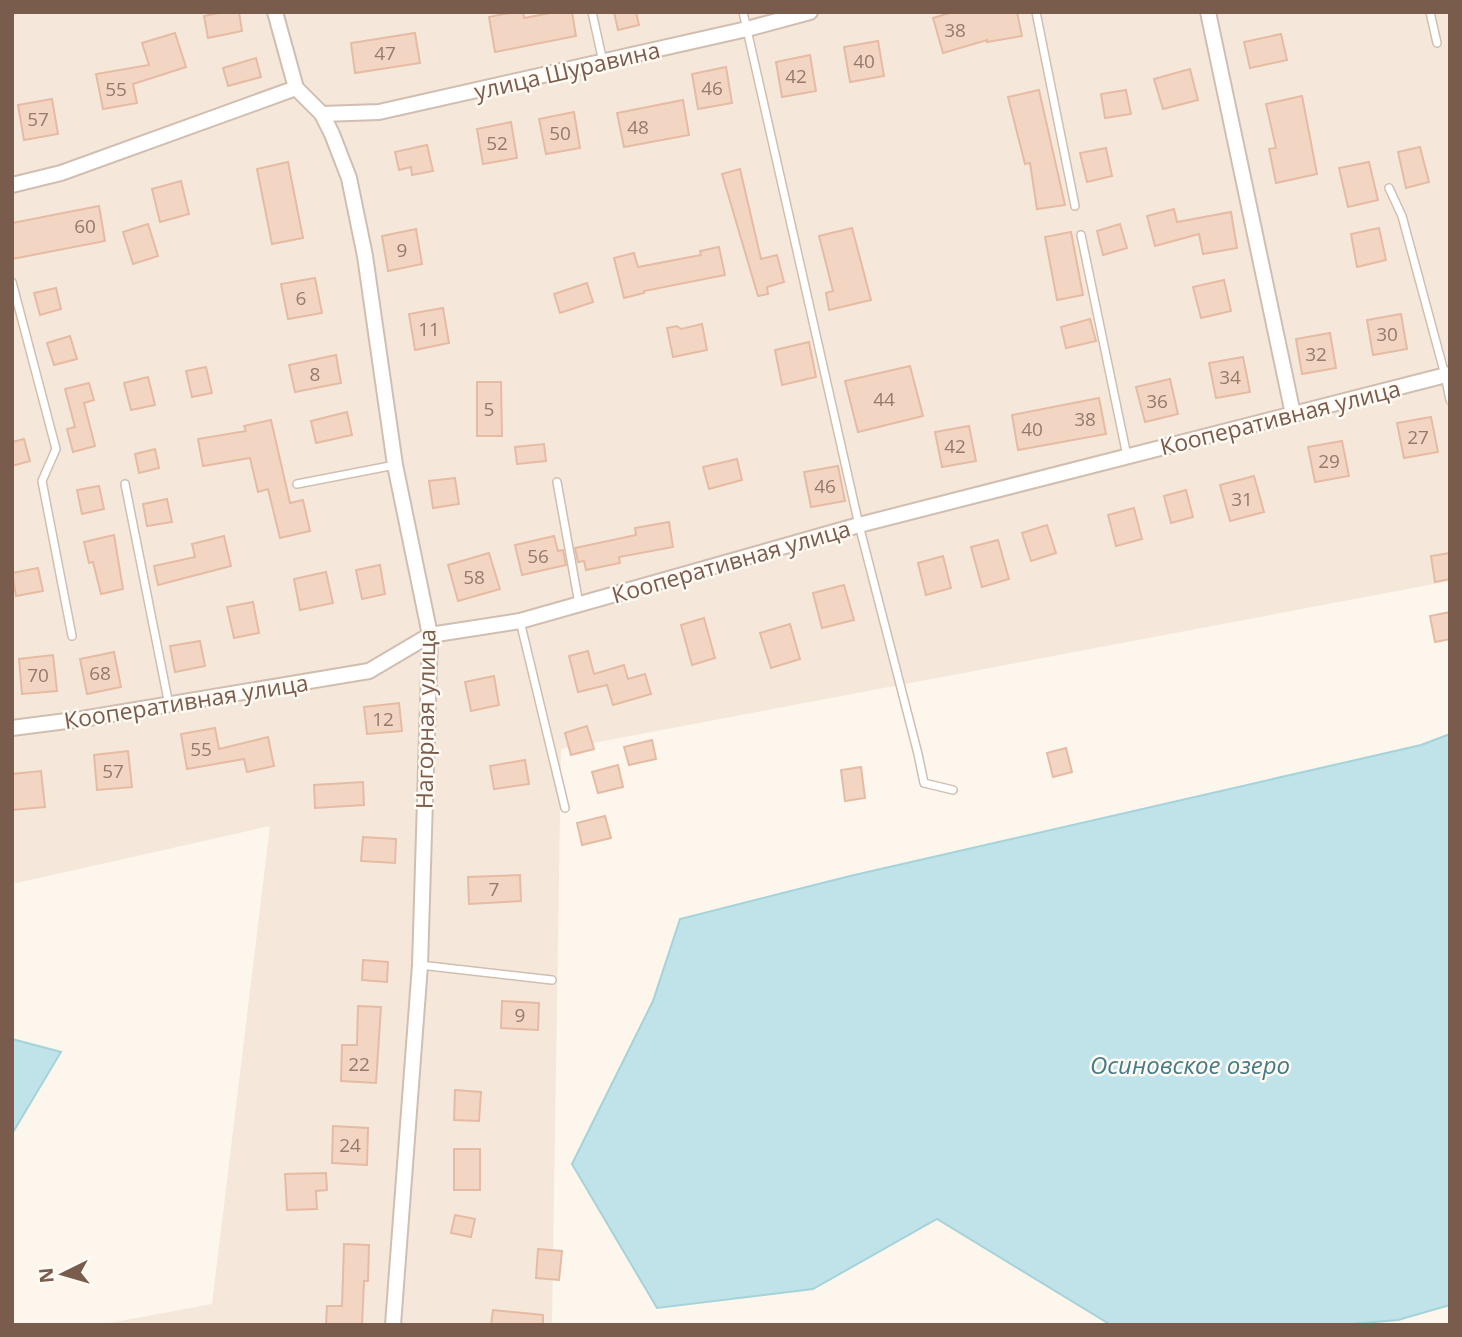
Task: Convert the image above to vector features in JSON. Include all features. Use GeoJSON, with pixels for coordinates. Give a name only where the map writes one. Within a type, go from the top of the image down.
{"type":"FeatureCollection","features":[{"type":"Feature","properties":{"kind":"street","name":"Нагорная улица"},"geometry":{"type":"LineString","coordinates":[[275,12],[296,88],[322,114],[349,178],[365,256],[395,465],[430,635],[420,965],[393,1325]]}},
{"type":"Feature","properties":{"kind":"street","name":"улица Шуравина"},"geometry":{"type":"LineString","coordinates":[[322,114],[379,112],[747,29],[810,12]]}},
{"type":"Feature","properties":{"kind":"street"},"geometry":{"type":"LineString","coordinates":[[1208,12],[1293,414]]}},
{"type":"Feature","properties":{"kind":"street"},"geometry":{"type":"LineString","coordinates":[[12,185],[61,173],[296,88]]}},
{"type":"Feature","properties":{"kind":"street","name":"Кооперативная улица"},"geometry":{"type":"LineString","coordinates":[[12,728],[82,719],[369,671],[430,635],[520,621],[859,525],[1448,375]]}},
{"type":"Feature","properties":{"kind":"lane"},"geometry":{"type":"LineString","coordinates":[[592,12],[603,62]]}},
{"type":"Feature","properties":{"kind":"lane"},"geometry":{"type":"LineString","coordinates":[[743,12],[859,525],[924,783],[953,790]]}},
{"type":"Feature","properties":{"kind":"lane"},"geometry":{"type":"LineString","coordinates":[[1036,12],[1075,206]]}},
{"type":"Feature","properties":{"kind":"lane"},"geometry":{"type":"LineString","coordinates":[[1430,12],[1437,43]]}},
{"type":"Feature","properties":{"kind":"lane"},"geometry":{"type":"LineString","coordinates":[[1389,188],[1402,216],[1448,375],[1450,400]]}},
{"type":"Feature","properties":{"kind":"lane"},"geometry":{"type":"LineString","coordinates":[[1082,235],[1127,456]]}},
{"type":"Feature","properties":{"kind":"lane"},"geometry":{"type":"LineString","coordinates":[[12,282],[56,449],[42,481],[72,636]]}},
{"type":"Feature","properties":{"kind":"lane"},"geometry":{"type":"LineString","coordinates":[[297,484],[395,465]]}},
{"type":"Feature","properties":{"kind":"lane"},"geometry":{"type":"LineString","coordinates":[[557,482],[579,604]]}},
{"type":"Feature","properties":{"kind":"lane"},"geometry":{"type":"LineString","coordinates":[[125,484],[169,705]]}},
{"type":"Feature","properties":{"kind":"lane"},"geometry":{"type":"LineString","coordinates":[[520,621],[565,808]]}},
{"type":"Feature","properties":{"kind":"lane"},"geometry":{"type":"LineString","coordinates":[[420,965],[552,980]]}},
{"type":"Feature","properties":{"kind":"shaded area"},"geometry":{"type":"Polygon","coordinates":[[[12,12],[1450,12],[1450,581],[561,749],[552,1325],[98,1325],[212,1304],[270,826],[12,884],[12,12]]]}},
{"type":"Feature","properties":{"kind":"water","name":"Осиновское озеро"},"geometry":{"type":"Polygon","coordinates":[[[1450,734],[1450,1305],[1398,1320],[1340,1325],[1111,1325],[937,1219],[813,1289],[657,1308],[572,1164],[653,1001],[680,919],[850,876],[1421,745],[1450,734]]]}},
{"type":"Feature","properties":{"kind":"water"},"geometry":{"type":"Polygon","coordinates":[[[12,1039],[61,1052],[12,1134],[12,1039]]]}},
{"type":"Feature","properties":{"kind":"building"},"geometry":{"type":"Polygon","coordinates":[[[239,12],[242,31],[208,38],[204,16],[239,12]]]}},
{"type":"Feature","properties":{"kind":"building"},"geometry":{"type":"Polygon","coordinates":[[[523,12],[524,18],[572,12],[576,36],[495,52],[489,17],[523,12]]]}},
{"type":"Feature","properties":{"kind":"building"},"geometry":{"type":"Polygon","coordinates":[[[614,12],[636,12],[639,25],[618,30],[614,12]]]}},
{"type":"Feature","properties":{"kind":"building"},"geometry":{"type":"Polygon","coordinates":[[[953,12],[1017,12],[1022,36],[987,40],[943,53],[933,18],[953,12]]]}},
{"type":"Feature","properties":{"kind":"building"},"geometry":{"type":"Polygon","coordinates":[[[175,33],[186,67],[133,84],[137,103],[103,109],[96,74],[149,65],[142,43],[175,33]]]}},
{"type":"Feature","properties":{"kind":"building"},"geometry":{"type":"Polygon","coordinates":[[[415,33],[420,63],[355,73],[351,43],[415,33]]]}},
{"type":"Feature","properties":{"kind":"building"},"geometry":{"type":"Polygon","coordinates":[[[1281,34],[1287,60],[1250,68],[1244,42],[1281,34]]]}},
{"type":"Feature","properties":{"kind":"building"},"geometry":{"type":"Polygon","coordinates":[[[878,41],[884,76],[850,82],[844,47],[878,41]]]}},
{"type":"Feature","properties":{"kind":"building"},"geometry":{"type":"Polygon","coordinates":[[[810,55],[816,91],[782,97],[776,62],[810,55]]]}},
{"type":"Feature","properties":{"kind":"building"},"geometry":{"type":"Polygon","coordinates":[[[256,58],[261,77],[228,86],[223,68],[256,58]]]}},
{"type":"Feature","properties":{"kind":"building"},"geometry":{"type":"Polygon","coordinates":[[[726,67],[732,103],[698,109],[692,74],[726,67]]]}},
{"type":"Feature","properties":{"kind":"building"},"geometry":{"type":"Polygon","coordinates":[[[1190,69],[1198,100],[1163,109],[1154,79],[1190,69]]]}},
{"type":"Feature","properties":{"kind":"building"},"geometry":{"type":"Polygon","coordinates":[[[1039,90],[1065,205],[1037,209],[1030,163],[1025,164],[1008,97],[1039,90]]]}},
{"type":"Feature","properties":{"kind":"building"},"geometry":{"type":"Polygon","coordinates":[[[1126,90],[1131,114],[1105,118],[1101,94],[1126,90]]]}},
{"type":"Feature","properties":{"kind":"building"},"geometry":{"type":"Polygon","coordinates":[[[1302,96],[1317,174],[1276,183],[1269,149],[1276,148],[1266,104],[1302,96]]]}},
{"type":"Feature","properties":{"kind":"building"},"geometry":{"type":"Polygon","coordinates":[[[52,99],[58,134],[24,140],[18,105],[52,99]]]}},
{"type":"Feature","properties":{"kind":"building"},"geometry":{"type":"Polygon","coordinates":[[[683,100],[689,135],[624,147],[617,113],[683,100]]]}},
{"type":"Feature","properties":{"kind":"building"},"geometry":{"type":"Polygon","coordinates":[[[574,112],[580,148],[546,154],[539,119],[574,112]]]}},
{"type":"Feature","properties":{"kind":"building"},"geometry":{"type":"Polygon","coordinates":[[[511,122],[517,158],[483,164],[477,129],[511,122]]]}},
{"type":"Feature","properties":{"kind":"building"},"geometry":{"type":"Polygon","coordinates":[[[427,145],[433,171],[412,175],[411,167],[399,170],[395,152],[427,145]]]}},
{"type":"Feature","properties":{"kind":"building"},"geometry":{"type":"Polygon","coordinates":[[[1420,147],[1429,182],[1406,188],[1398,152],[1420,147]]]}},
{"type":"Feature","properties":{"kind":"building"},"geometry":{"type":"Polygon","coordinates":[[[1106,148],[1112,176],[1087,182],[1080,153],[1106,148]]]}},
{"type":"Feature","properties":{"kind":"building"},"geometry":{"type":"Polygon","coordinates":[[[288,162],[303,238],[272,244],[257,169],[288,162]]]}},
{"type":"Feature","properties":{"kind":"building"},"geometry":{"type":"Polygon","coordinates":[[[1369,162],[1378,200],[1348,207],[1339,168],[1369,162]]]}},
{"type":"Feature","properties":{"kind":"building"},"geometry":{"type":"Polygon","coordinates":[[[740,169],[761,259],[777,255],[784,282],[767,287],[768,294],[758,296],[722,174],[740,169]]]}},
{"type":"Feature","properties":{"kind":"building"},"geometry":{"type":"Polygon","coordinates":[[[181,181],[189,214],[160,222],[152,189],[181,181]]]}},
{"type":"Feature","properties":{"kind":"building"},"geometry":{"type":"Polygon","coordinates":[[[99,206],[105,241],[12,259],[12,223],[99,206]]]}},
{"type":"Feature","properties":{"kind":"building"},"geometry":{"type":"Polygon","coordinates":[[[1174,209],[1177,222],[1231,212],[1237,248],[1203,254],[1199,234],[1155,246],[1147,216],[1174,209]]]}},
{"type":"Feature","properties":{"kind":"building"},"geometry":{"type":"Polygon","coordinates":[[[148,224],[158,256],[133,264],[123,232],[148,224]]]}},
{"type":"Feature","properties":{"kind":"building"},"geometry":{"type":"Polygon","coordinates":[[[1120,224],[1127,248],[1103,255],[1097,231],[1120,224]]]}},
{"type":"Feature","properties":{"kind":"building"},"geometry":{"type":"Polygon","coordinates":[[[852,228],[871,300],[829,310],[826,293],[833,291],[819,236],[852,228]]]}},
{"type":"Feature","properties":{"kind":"building"},"geometry":{"type":"Polygon","coordinates":[[[1379,228],[1386,260],[1357,267],[1351,234],[1379,228]]]}},
{"type":"Feature","properties":{"kind":"building"},"geometry":{"type":"Polygon","coordinates":[[[416,229],[422,264],[388,271],[382,236],[416,229]]]}},
{"type":"Feature","properties":{"kind":"building"},"geometry":{"type":"Polygon","coordinates":[[[1071,232],[1083,295],[1057,300],[1045,237],[1071,232]]]}},
{"type":"Feature","properties":{"kind":"building"},"geometry":{"type":"Polygon","coordinates":[[[719,247],[725,275],[644,291],[624,298],[614,258],[634,253],[638,267],[701,255],[700,251],[719,247]]]}},
{"type":"Feature","properties":{"kind":"building"},"geometry":{"type":"Polygon","coordinates":[[[315,278],[322,313],[288,319],[281,284],[315,278]]]}},
{"type":"Feature","properties":{"kind":"building"},"geometry":{"type":"Polygon","coordinates":[[[1224,280],[1231,311],[1201,318],[1193,287],[1224,280]]]}},
{"type":"Feature","properties":{"kind":"building"},"geometry":{"type":"Polygon","coordinates":[[[587,283],[593,302],[560,313],[554,294],[587,283]]]}},
{"type":"Feature","properties":{"kind":"building"},"geometry":{"type":"Polygon","coordinates":[[[56,288],[61,309],[40,315],[34,293],[56,288]]]}},
{"type":"Feature","properties":{"kind":"building"},"geometry":{"type":"Polygon","coordinates":[[[443,308],[449,343],[415,350],[409,314],[443,308]]]}},
{"type":"Feature","properties":{"kind":"building"},"geometry":{"type":"Polygon","coordinates":[[[1401,314],[1407,349],[1373,355],[1367,320],[1401,314]]]}},
{"type":"Feature","properties":{"kind":"building"},"geometry":{"type":"Polygon","coordinates":[[[1090,319],[1096,341],[1066,348],[1061,327],[1090,319]]]}},
{"type":"Feature","properties":{"kind":"building"},"geometry":{"type":"Polygon","coordinates":[[[702,324],[707,350],[673,357],[667,328],[677,326],[681,329],[702,324]]]}},
{"type":"Feature","properties":{"kind":"building"},"geometry":{"type":"Polygon","coordinates":[[[1330,333],[1336,368],[1302,374],[1296,339],[1330,333]]]}},
{"type":"Feature","properties":{"kind":"building"},"geometry":{"type":"Polygon","coordinates":[[[70,336],[77,359],[54,365],[47,343],[70,336]]]}},
{"type":"Feature","properties":{"kind":"building"},"geometry":{"type":"Polygon","coordinates":[[[809,342],[816,377],[782,385],[775,350],[809,342]]]}},
{"type":"Feature","properties":{"kind":"building"},"geometry":{"type":"Polygon","coordinates":[[[336,355],[341,383],[295,392],[289,365],[336,355]]]}},
{"type":"Feature","properties":{"kind":"building"},"geometry":{"type":"Polygon","coordinates":[[[1243,357],[1250,392],[1216,398],[1209,363],[1243,357]]]}},
{"type":"Feature","properties":{"kind":"building"},"geometry":{"type":"Polygon","coordinates":[[[910,366],[923,416],[858,432],[845,381],[910,366]]]}},
{"type":"Feature","properties":{"kind":"building"},"geometry":{"type":"Polygon","coordinates":[[[206,367],[212,393],[192,397],[186,371],[206,367]]]}},
{"type":"Feature","properties":{"kind":"building"},"geometry":{"type":"Polygon","coordinates":[[[148,377],[155,405],[131,410],[124,383],[148,377]]]}},
{"type":"Feature","properties":{"kind":"building"},"geometry":{"type":"Polygon","coordinates":[[[1170,379],[1178,414],[1145,422],[1136,387],[1170,379]]]}},
{"type":"Feature","properties":{"kind":"building"},"geometry":{"type":"Polygon","coordinates":[[[477,382],[501,382],[502,436],[477,436],[477,382]]]}},
{"type":"Feature","properties":{"kind":"building"},"geometry":{"type":"Polygon","coordinates":[[[89,383],[94,400],[84,403],[95,446],[73,452],[67,429],[75,427],[65,389],[89,383]]]}},
{"type":"Feature","properties":{"kind":"building"},"geometry":{"type":"Polygon","coordinates":[[[1099,398],[1106,434],[1018,450],[1012,415],[1099,398]]]}},
{"type":"Feature","properties":{"kind":"building"},"geometry":{"type":"Polygon","coordinates":[[[347,412],[352,435],[316,443],[311,421],[347,412]]]}},
{"type":"Feature","properties":{"kind":"building"},"geometry":{"type":"Polygon","coordinates":[[[1431,417],[1438,452],[1404,458],[1397,423],[1431,417]]]}},
{"type":"Feature","properties":{"kind":"building"},"geometry":{"type":"Polygon","coordinates":[[[271,420],[290,503],[303,500],[310,531],[280,538],[268,489],[258,492],[250,458],[203,466],[198,439],[246,431],[244,426],[271,420]]]}},
{"type":"Feature","properties":{"kind":"building"},"geometry":{"type":"Polygon","coordinates":[[[969,426],[976,461],[942,467],[935,432],[969,426]]]}},
{"type":"Feature","properties":{"kind":"building"},"geometry":{"type":"Polygon","coordinates":[[[24,439],[30,461],[12,466],[12,442],[24,439]]]}},
{"type":"Feature","properties":{"kind":"building"},"geometry":{"type":"Polygon","coordinates":[[[1342,441],[1349,476],[1315,482],[1308,447],[1342,441]]]}},
{"type":"Feature","properties":{"kind":"building"},"geometry":{"type":"Polygon","coordinates":[[[544,444],[546,461],[517,464],[515,447],[544,444]]]}},
{"type":"Feature","properties":{"kind":"building"},"geometry":{"type":"Polygon","coordinates":[[[155,449],[159,468],[139,473],[135,454],[155,449]]]}},
{"type":"Feature","properties":{"kind":"building"},"geometry":{"type":"Polygon","coordinates":[[[737,459],[742,480],[709,489],[703,467],[737,459]]]}},
{"type":"Feature","properties":{"kind":"building"},"geometry":{"type":"Polygon","coordinates":[[[838,466],[845,501],[811,507],[804,472],[838,466]]]}},
{"type":"Feature","properties":{"kind":"building"},"geometry":{"type":"Polygon","coordinates":[[[1254,476],[1264,512],[1230,521],[1220,485],[1254,476]]]}},
{"type":"Feature","properties":{"kind":"building"},"geometry":{"type":"Polygon","coordinates":[[[455,478],[459,504],[433,508],[429,481],[455,478]]]}},
{"type":"Feature","properties":{"kind":"building"},"geometry":{"type":"Polygon","coordinates":[[[99,486],[104,509],[82,514],[77,490],[99,486]]]}},
{"type":"Feature","properties":{"kind":"building"},"geometry":{"type":"Polygon","coordinates":[[[1186,490],[1193,517],[1171,523],[1164,496],[1186,490]]]}},
{"type":"Feature","properties":{"kind":"building"},"geometry":{"type":"Polygon","coordinates":[[[167,499],[172,522],[147,526],[143,504],[167,499]]]}},
{"type":"Feature","properties":{"kind":"building"},"geometry":{"type":"Polygon","coordinates":[[[1134,508],[1142,539],[1116,546],[1108,515],[1134,508]]]}},
{"type":"Feature","properties":{"kind":"building"},"geometry":{"type":"Polygon","coordinates":[[[669,522],[673,547],[619,557],[620,563],[586,570],[584,561],[578,562],[575,548],[636,535],[635,528],[669,522]]]}},
{"type":"Feature","properties":{"kind":"building"},"geometry":{"type":"Polygon","coordinates":[[[1047,525],[1056,553],[1031,561],[1022,533],[1047,525]]]}},
{"type":"Feature","properties":{"kind":"building"},"geometry":{"type":"Polygon","coordinates":[[[114,535],[123,589],[101,594],[93,562],[89,563],[84,542],[114,535]]]}},
{"type":"Feature","properties":{"kind":"building"},"geometry":{"type":"Polygon","coordinates":[[[224,536],[231,566],[158,585],[154,566],[195,557],[192,544],[224,536]]]}},
{"type":"Feature","properties":{"kind":"building"},"geometry":{"type":"Polygon","coordinates":[[[554,536],[558,551],[563,550],[566,565],[522,575],[515,545],[554,536]]]}},
{"type":"Feature","properties":{"kind":"building"},"geometry":{"type":"Polygon","coordinates":[[[998,540],[1009,579],[982,587],[971,547],[998,540]]]}},
{"type":"Feature","properties":{"kind":"building"},"geometry":{"type":"Polygon","coordinates":[[[489,553],[500,589],[458,601],[448,565],[489,553]]]}},
{"type":"Feature","properties":{"kind":"building"},"geometry":{"type":"Polygon","coordinates":[[[1450,553],[1450,579],[1435,582],[1431,556],[1450,553]]]}},
{"type":"Feature","properties":{"kind":"building"},"geometry":{"type":"Polygon","coordinates":[[[943,556],[951,588],[926,595],[918,563],[943,556]]]}},
{"type":"Feature","properties":{"kind":"building"},"geometry":{"type":"Polygon","coordinates":[[[380,565],[385,594],[362,599],[356,570],[380,565]]]}},
{"type":"Feature","properties":{"kind":"building"},"geometry":{"type":"Polygon","coordinates":[[[38,568],[43,591],[16,596],[12,573],[38,568]]]}},
{"type":"Feature","properties":{"kind":"building"},"geometry":{"type":"Polygon","coordinates":[[[326,572],[333,603],[300,610],[294,579],[326,572]]]}},
{"type":"Feature","properties":{"kind":"building"},"geometry":{"type":"Polygon","coordinates":[[[844,585],[854,620],[822,628],[813,593],[844,585]]]}},
{"type":"Feature","properties":{"kind":"building"},"geometry":{"type":"Polygon","coordinates":[[[253,602],[259,633],[234,638],[227,607],[253,602]]]}},
{"type":"Feature","properties":{"kind":"building"},"geometry":{"type":"Polygon","coordinates":[[[1450,612],[1450,639],[1435,642],[1430,616],[1450,612]]]}},
{"type":"Feature","properties":{"kind":"building"},"geometry":{"type":"Polygon","coordinates":[[[704,618],[715,658],[692,665],[681,625],[704,618]]]}},
{"type":"Feature","properties":{"kind":"building"},"geometry":{"type":"Polygon","coordinates":[[[790,624],[800,659],[771,668],[760,633],[790,624]]]}},
{"type":"Feature","properties":{"kind":"building"},"geometry":{"type":"Polygon","coordinates":[[[200,641],[205,666],[175,672],[170,646],[200,641]]]}},
{"type":"Feature","properties":{"kind":"building"},"geometry":{"type":"Polygon","coordinates":[[[588,651],[594,674],[624,665],[628,679],[645,674],[651,694],[613,705],[607,685],[578,692],[569,656],[588,651]]]}},
{"type":"Feature","properties":{"kind":"building"},"geometry":{"type":"Polygon","coordinates":[[[114,652],[121,687],[87,694],[80,659],[114,652]]]}},
{"type":"Feature","properties":{"kind":"building"},"geometry":{"type":"Polygon","coordinates":[[[53,655],[57,691],[22,694],[19,659],[53,655]]]}},
{"type":"Feature","properties":{"kind":"building"},"geometry":{"type":"Polygon","coordinates":[[[494,676],[499,705],[471,711],[465,682],[494,676]]]}},
{"type":"Feature","properties":{"kind":"building"},"geometry":{"type":"Polygon","coordinates":[[[399,703],[402,731],[367,734],[364,707],[399,703]]]}},
{"type":"Feature","properties":{"kind":"building"},"geometry":{"type":"Polygon","coordinates":[[[587,726],[594,749],[571,755],[565,733],[587,726]]]}},
{"type":"Feature","properties":{"kind":"building"},"geometry":{"type":"Polygon","coordinates":[[[215,728],[219,749],[268,737],[274,766],[247,772],[244,759],[187,769],[181,734],[215,728]]]}},
{"type":"Feature","properties":{"kind":"building"},"geometry":{"type":"Polygon","coordinates":[[[652,740],[656,759],[629,765],[624,747],[652,740]]]}},
{"type":"Feature","properties":{"kind":"building"},"geometry":{"type":"Polygon","coordinates":[[[1066,748],[1072,772],[1053,777],[1047,753],[1066,748]]]}},
{"type":"Feature","properties":{"kind":"building"},"geometry":{"type":"Polygon","coordinates":[[[128,751],[132,787],[97,790],[94,755],[128,751]]]}},
{"type":"Feature","properties":{"kind":"building"},"geometry":{"type":"Polygon","coordinates":[[[525,760],[529,784],[494,789],[490,766],[525,760]]]}},
{"type":"Feature","properties":{"kind":"building"},"geometry":{"type":"Polygon","coordinates":[[[618,765],[623,787],[598,793],[592,772],[618,765]]]}},
{"type":"Feature","properties":{"kind":"building"},"geometry":{"type":"Polygon","coordinates":[[[861,767],[865,798],[845,801],[841,770],[861,767]]]}},
{"type":"Feature","properties":{"kind":"building"},"geometry":{"type":"Polygon","coordinates":[[[41,771],[45,807],[12,810],[12,774],[41,771]]]}},
{"type":"Feature","properties":{"kind":"building"},"geometry":{"type":"Polygon","coordinates":[[[363,782],[364,805],[315,808],[314,785],[363,782]]]}},
{"type":"Feature","properties":{"kind":"building"},"geometry":{"type":"Polygon","coordinates":[[[605,816],[611,838],[582,845],[577,823],[605,816]]]}},
{"type":"Feature","properties":{"kind":"building"},"geometry":{"type":"Polygon","coordinates":[[[363,837],[396,839],[395,863],[361,861],[363,837]]]}},
{"type":"Feature","properties":{"kind":"building"},"geometry":{"type":"Polygon","coordinates":[[[520,875],[521,901],[469,904],[468,877],[520,875]]]}},
{"type":"Feature","properties":{"kind":"building"},"geometry":{"type":"Polygon","coordinates":[[[363,960],[388,962],[387,982],[362,980],[363,960]]]}},
{"type":"Feature","properties":{"kind":"building"},"geometry":{"type":"Polygon","coordinates":[[[502,1001],[539,1003],[538,1030],[501,1028],[502,1001]]]}},
{"type":"Feature","properties":{"kind":"building"},"geometry":{"type":"Polygon","coordinates":[[[358,1006],[381,1007],[376,1083],[341,1081],[342,1045],[357,1045],[358,1006]]]}},
{"type":"Feature","properties":{"kind":"building"},"geometry":{"type":"Polygon","coordinates":[[[455,1090],[481,1092],[479,1121],[454,1120],[455,1090]]]}},
{"type":"Feature","properties":{"kind":"building"},"geometry":{"type":"Polygon","coordinates":[[[333,1126],[368,1128],[367,1165],[332,1163],[333,1126]]]}},
{"type":"Feature","properties":{"kind":"building"},"geometry":{"type":"Polygon","coordinates":[[[454,1149],[480,1149],[480,1190],[454,1190],[454,1149]]]}},
{"type":"Feature","properties":{"kind":"building"},"geometry":{"type":"Polygon","coordinates":[[[326,1173],[327,1190],[316,1191],[317,1209],[287,1210],[285,1174],[326,1173]]]}},
{"type":"Feature","properties":{"kind":"building"},"geometry":{"type":"Polygon","coordinates":[[[455,1215],[475,1219],[471,1237],[451,1233],[455,1215]]]}},
{"type":"Feature","properties":{"kind":"building"},"geometry":{"type":"Polygon","coordinates":[[[344,1244],[369,1245],[368,1281],[364,1281],[362,1325],[326,1325],[327,1306],[342,1306],[344,1244]]]}},
{"type":"Feature","properties":{"kind":"building"},"geometry":{"type":"Polygon","coordinates":[[[538,1249],[562,1251],[559,1280],[536,1278],[538,1249]]]}},
{"type":"Feature","properties":{"kind":"building"},"geometry":{"type":"Polygon","coordinates":[[[493,1310],[543,1315],[543,1325],[491,1325],[493,1310]]]}}]}
